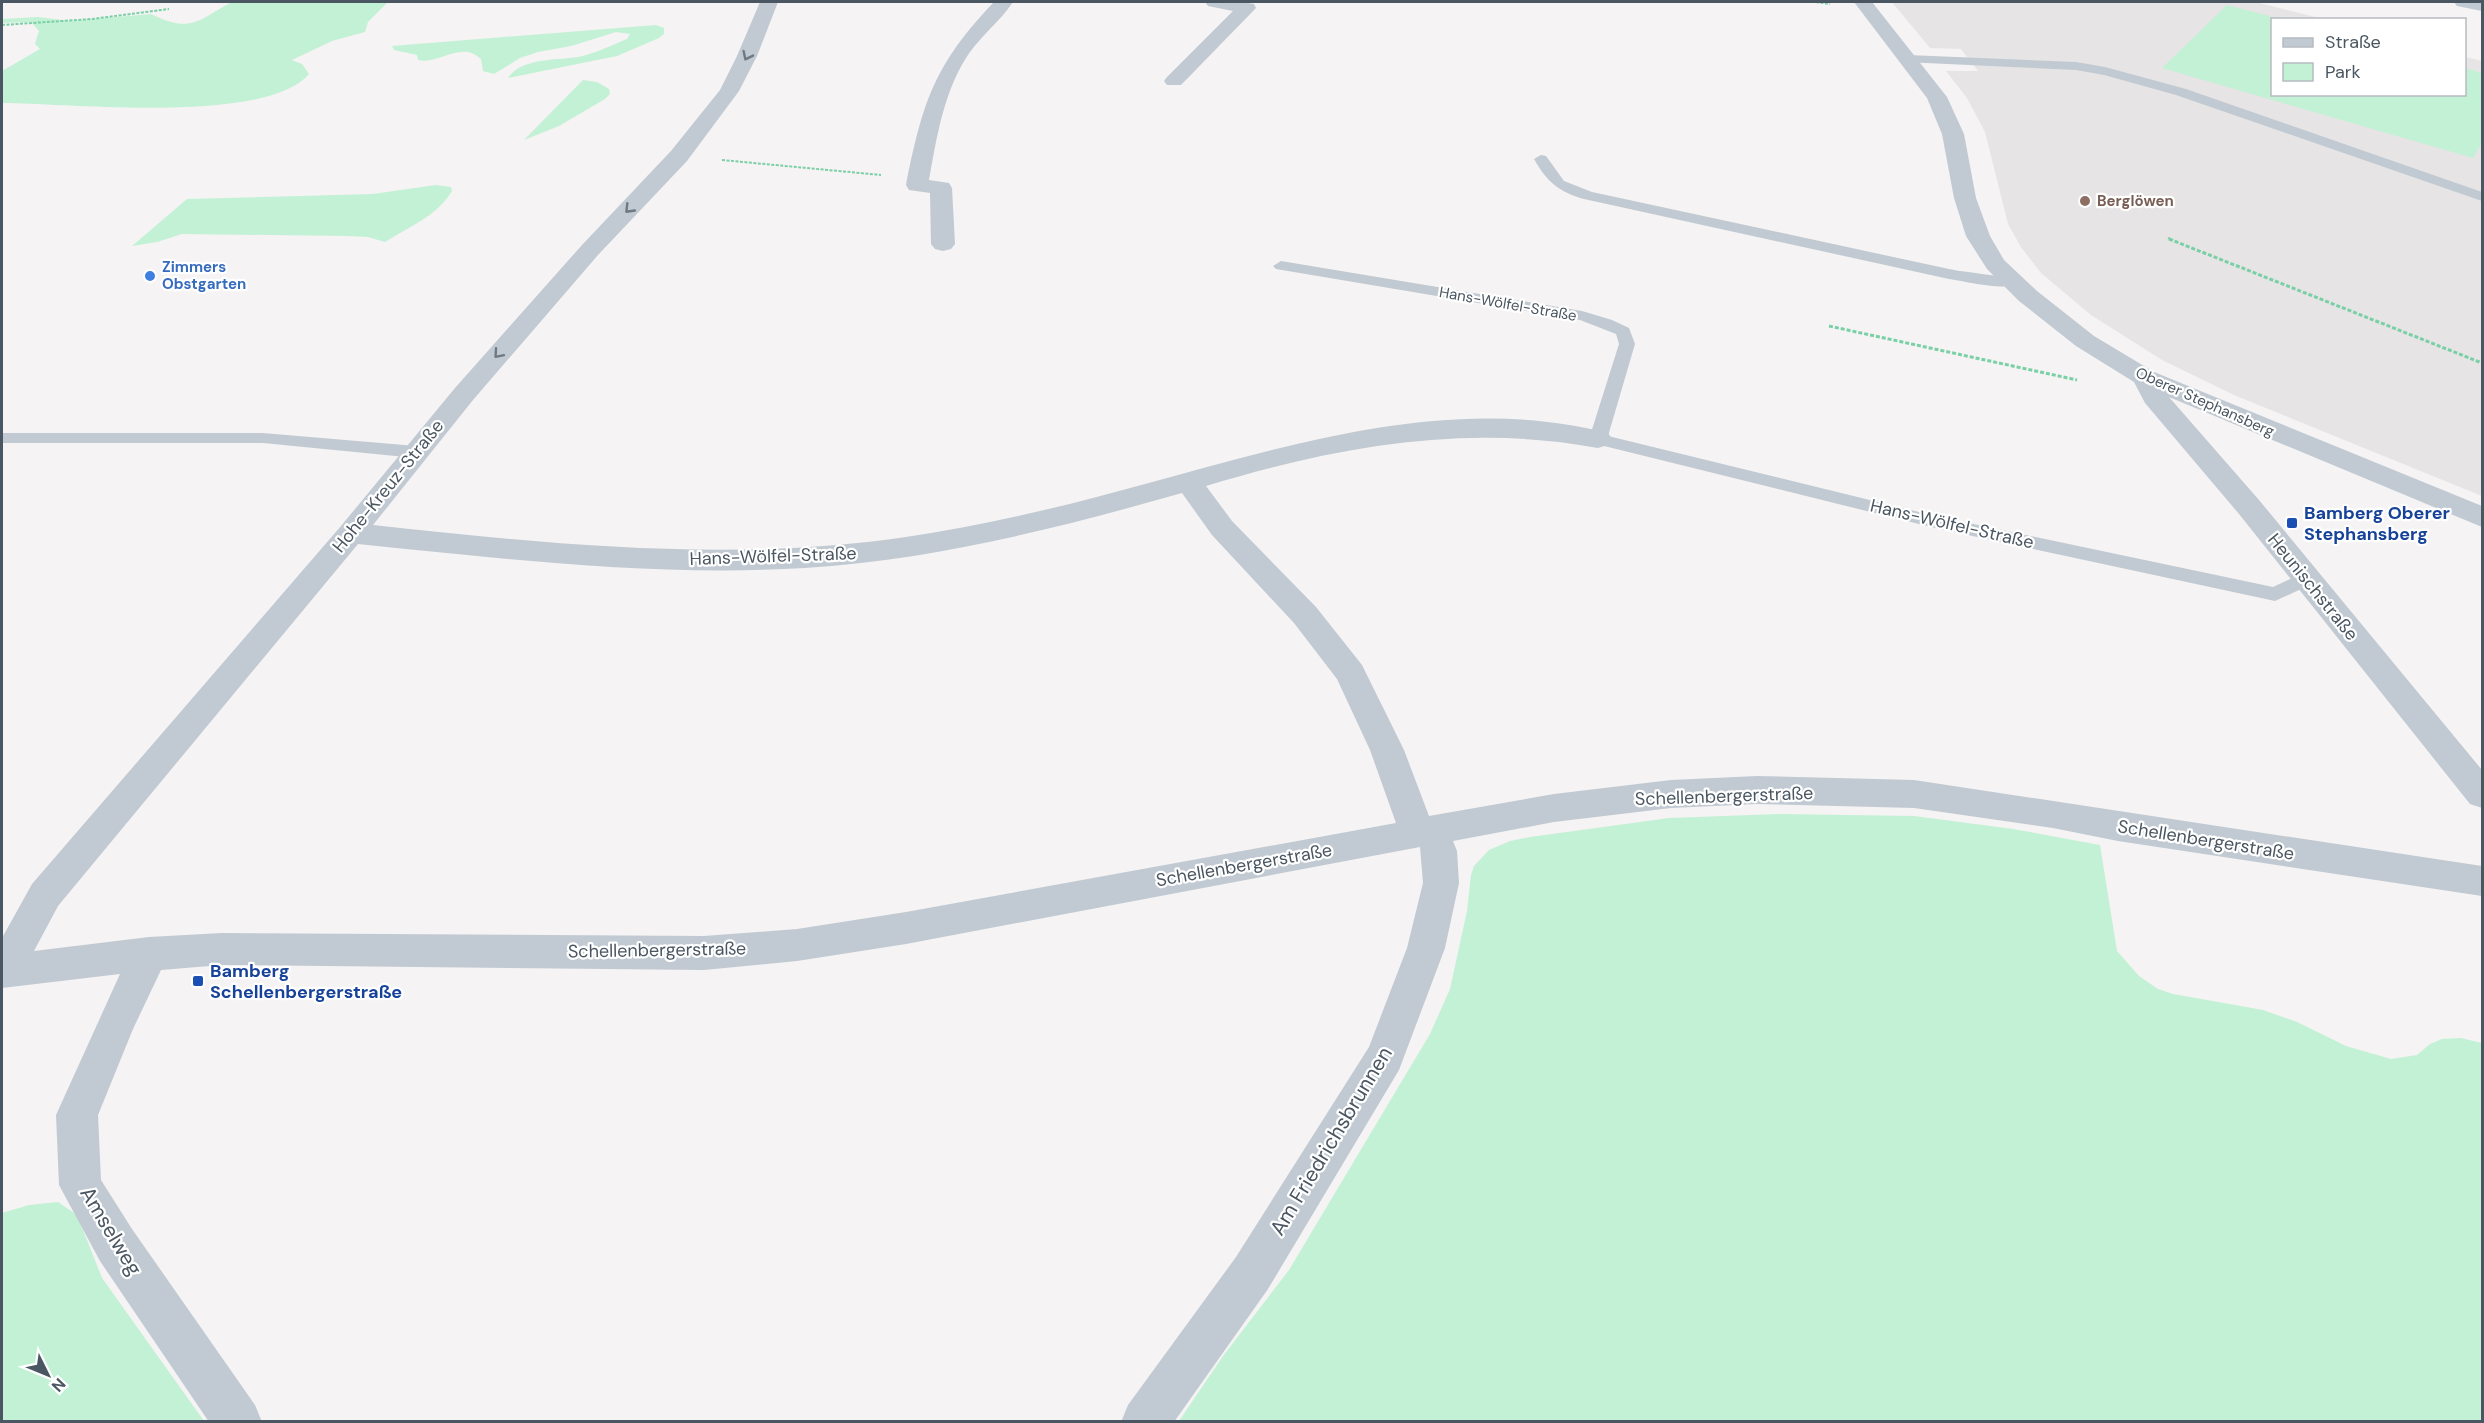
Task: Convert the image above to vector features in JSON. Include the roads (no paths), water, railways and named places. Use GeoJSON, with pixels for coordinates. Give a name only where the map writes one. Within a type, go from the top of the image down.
{"type":"FeatureCollection","features":[{"type":"Feature","properties":{"kind":"street","name":"Hohe-Kreuz-Straße"},"geometry":{"type":"LineString","coordinates":[[2,971],[45,895],[351,533],[416,452],[590,250],[679,156],[729,91],[747,56],[769,2]]}},
{"type":"Feature","properties":{"kind":"street"},"geometry":{"type":"LineString","coordinates":[[943,244],[941,188],[917,185],[927,128],[942,86],[959,54],[1004,2]]}},
{"type":"Feature","properties":{"kind":"street"},"geometry":{"type":"LineString","coordinates":[[1174,81],[1247,8],[1214,2]]}},
{"type":"Feature","properties":{"kind":"street","name":"Oberer Stephansberg"},"geometry":{"type":"LineString","coordinates":[[1863,2],[1937,97],[1953,134],[1965,198],[1978,236],[1995,264],[2013,282],[2085,341],[2145,378],[2482,517]]}},
{"type":"Feature","properties":{"kind":"street"},"geometry":{"type":"LineString","coordinates":[[2463,2],[2482,6]]}},
{"type":"Feature","properties":{"kind":"street","name":"Heunischstraße"},"geometry":{"type":"LineString","coordinates":[[2145,378],[2154,397],[2249,507],[2305,579],[2482,794]]}},
{"type":"Feature","properties":{"kind":"street","name":"Hans-Wölfel-Straße"},"geometry":{"type":"LineString","coordinates":[[351,533],[519,551],[652,560],[767,560],[871,552],[1007,528],[1338,443],[1422,432],[1503,429],[1548,430],[1598,439]]}},
{"type":"Feature","properties":{"kind":"street"},"geometry":{"type":"LineString","coordinates":[[1188,482],[1222,528],[1305,615],[1351,673],[1425,832]]}},
{"type":"Feature","properties":{"kind":"street","name":"Schellenbergerstraße"},"geometry":{"type":"LineString","coordinates":[[2,971],[149,954],[222,949],[704,953],[797,945],[906,928],[1554,808],[1671,794],[1757,790],[1914,794],[2053,814],[2130,829],[2482,881]]}},
{"type":"Feature","properties":{"kind":"street","name":"Am Friedrichsbrunnen"},"geometry":{"type":"LineString","coordinates":[[1145,1422],[1252,1273],[1385,1057],[1426,948],[1441,883],[1439,851],[1425,832]]}},
{"type":"Feature","properties":{"kind":"street","name":"Amselweg"},"geometry":{"type":"LineString","coordinates":[[149,954],[114,1027],[77,1115],[81,1185],[116,1245],[238,1422]]}},
{"type":"Feature","properties":{"kind":"lane"},"geometry":{"type":"LineString","coordinates":[[1908,59],[2076,66],[2105,71],[2181,92],[2482,197]]}},
{"type":"Feature","properties":{"kind":"lane"},"geometry":{"type":"LineString","coordinates":[[1541,159],[1552,180],[1564,189],[1589,196],[1949,274],[1981,280],[2013,282]]}},
{"type":"Feature","properties":{"kind":"lane","name":"Hans-Wölfel-Straße"},"geometry":{"type":"LineString","coordinates":[[1281,266],[1582,316],[1623,331],[1627,344],[1598,439],[1931,521],[2275,594],[2305,579]]}},
{"type":"Feature","properties":{"kind":"lane"},"geometry":{"type":"LineString","coordinates":[[2,438],[263,438],[416,452]]}},
{"type":"Feature","properties":{"kind":"place","name":"Berglöwen"},"geometry":{"type":"Point","coordinates":[2085,201]}},
{"type":"Feature","properties":{"kind":"place","name":"Zimmers Obstgarten"},"geometry":{"type":"Point","coordinates":[150,276]}},
{"type":"Feature","properties":{"kind":"place","name":"Bamberg Oberer Stephansberg"},"geometry":{"type":"Point","coordinates":[2292,523]}},
{"type":"Feature","properties":{"kind":"place","name":"Bamberg Schellenbergerstraße"},"geometry":{"type":"Point","coordinates":[198,981]}}]}
